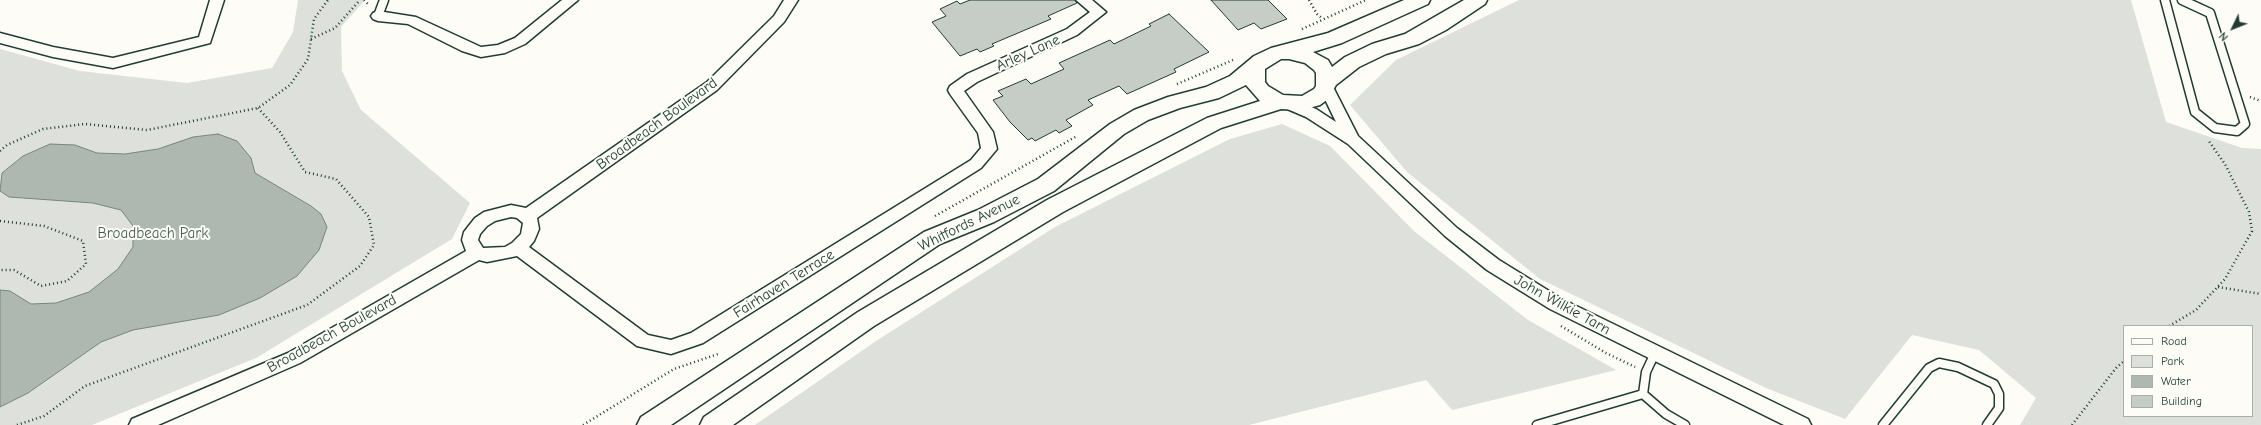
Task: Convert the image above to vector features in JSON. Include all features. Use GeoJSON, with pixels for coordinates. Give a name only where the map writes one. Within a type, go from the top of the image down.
{"type":"FeatureCollection","features":[{"type":"Feature","properties":{"kind":"main road"},"geometry":{"type":"LineString","coordinates":[[1421,0],[1335,38],[1289,52],[1269,56],[1256,67],[1254,75],[1255,83],[1261,91],[1286,103],[1313,100],[1321,94],[1327,84],[1352,62],[1379,49],[1412,39],[1439,25],[1478,0]]}},
{"type":"Feature","properties":{"kind":"main road"},"geometry":{"type":"LineString","coordinates":[[1289,52],[1301,54],[1316,62],[1326,73],[1327,84]]}},
{"type":"Feature","properties":{"kind":"main road","name":"Whitfords Avenue"},"geometry":{"type":"LineString","coordinates":[[650,425],[932,238],[986,216],[1046,185],[1117,129],[1141,116],[1175,102],[1212,93],[1237,81],[1256,67]]}},
{"type":"Feature","properties":{"kind":"main road","name":"Whitfords Avenue"},"geometry":{"type":"LineString","coordinates":[[713,425],[866,319],[1055,206],[1214,123],[1234,115],[1286,103]]}},
{"type":"Feature","properties":{"kind":"street"},"geometry":{"type":"LineString","coordinates":[[0,38],[53,52],[113,64],[205,40],[218,0]]}},
{"type":"Feature","properties":{"kind":"street"},"geometry":{"type":"LineString","coordinates":[[378,16],[411,20],[467,48],[481,52],[500,50],[520,41],[571,0]]}},
{"type":"Feature","properties":{"kind":"street","name":"Broadbeach Boulevard"},"geometry":{"type":"LineString","coordinates":[[527,216],[712,86],[779,19],[791,0]]}},
{"type":"Feature","properties":{"kind":"street","name":"Arley Lane"},"geometry":{"type":"LineString","coordinates":[[955,90],[972,78],[1072,32],[1099,12],[1083,0]]}},
{"type":"Feature","properties":{"kind":"street","name":"John Wilkie Tarn"},"geometry":{"type":"LineString","coordinates":[[1327,84],[1352,140]]}},
{"type":"Feature","properties":{"kind":"street","name":"Fairhaven Terrace"},"geometry":{"type":"LineString","coordinates":[[518,248],[643,341],[671,347],[697,338],[976,164],[989,148],[986,132],[955,90]]}},
{"type":"Feature","properties":{"kind":"street","name":"John Wilkie Tarn"},"geometry":{"type":"LineString","coordinates":[[1286,103],[1311,113],[1352,140],[1412,197],[1493,264],[1556,304],[1800,425]]}},
{"type":"Feature","properties":{"kind":"street"},"geometry":{"type":"LineString","coordinates":[[511,211],[527,216],[531,222],[531,230],[528,237],[518,248],[497,256],[487,256],[477,252],[472,247],[470,240],[472,232],[481,222],[500,212],[511,211]]}},
{"type":"Feature","properties":{"kind":"street","name":"Broadbeach Boulevard"},"geometry":{"type":"LineString","coordinates":[[138,425],[294,358],[477,252]]}},
{"type":"Feature","properties":{"kind":"lane"},"geometry":{"type":"LineString","coordinates":[[378,16],[384,0]]}},
{"type":"Feature","properties":{"kind":"lane"},"geometry":{"type":"LineString","coordinates":[[2165,0],[2195,112],[2215,128],[2237,131],[2245,124],[2210,13],[2182,0]]}},
{"type":"Feature","properties":{"kind":"lane"},"geometry":{"type":"LineString","coordinates":[[1643,394],[1646,372],[1655,353]]}},
{"type":"Feature","properties":{"kind":"lane"},"geometry":{"type":"LineString","coordinates":[[1883,425],[1929,368],[1939,363],[1958,367],[1994,384],[1999,394],[1999,408],[1987,425]]}},
{"type":"Feature","properties":{"kind":"lane"},"geometry":{"type":"LineString","coordinates":[[1537,425],[1643,394]]}},
{"type":"Feature","properties":{"kind":"lane"},"geometry":{"type":"LineString","coordinates":[[1643,394],[1666,414],[1685,425]]}},
{"type":"Feature","properties":{"kind":"path"},"geometry":{"type":"LineString","coordinates":[[0,152],[7,145],[43,129],[85,124],[147,130],[258,108],[290,84],[308,59],[314,19],[328,0]]}},
{"type":"Feature","properties":{"kind":"path"},"geometry":{"type":"LineString","coordinates":[[310,39],[335,28],[360,0]]}},
{"type":"Feature","properties":{"kind":"path"},"geometry":{"type":"LineString","coordinates":[[364,0],[368,4]]}},
{"type":"Feature","properties":{"kind":"path"},"geometry":{"type":"LineString","coordinates":[[1309,0],[1317,14],[1323,20]]}},
{"type":"Feature","properties":{"kind":"path"},"geometry":{"type":"LineString","coordinates":[[17,425],[44,416],[85,386],[306,305],[360,266],[374,245],[369,217],[348,195],[336,179],[305,172],[280,132],[258,108]]}},
{"type":"Feature","properties":{"kind":"path"},"geometry":{"type":"LineString","coordinates":[[2171,325],[2196,310],[2218,287],[2229,272],[2252,231],[2249,212],[2225,164],[2206,138]]}},
{"type":"Feature","properties":{"kind":"path"},"geometry":{"type":"LineString","coordinates":[[0,221],[44,226],[83,241],[86,264],[67,281],[41,286],[14,270],[0,270]]}},
{"type":"Feature","properties":{"kind":"path"},"geometry":{"type":"LineString","coordinates":[[2218,287],[2261,294]]}},
{"type":"Feature","properties":{"kind":"path"},"geometry":{"type":"LineString","coordinates":[[2072,425],[2116,368],[2123,362]]}},
{"type":"Feature","properties":{"kind":"green space","name":"Broadbeach Park"},"geometry":{"type":"Polygon","coordinates":[[[298,0],[365,0],[341,27],[342,71],[361,110],[470,203],[452,239],[256,358],[92,425],[0,425],[0,49],[80,71],[187,83],[272,68],[293,32],[298,0]]]}},
{"type":"Feature","properties":{"kind":"green space"},"geometry":{"type":"Polygon","coordinates":[[[1519,0],[2131,0],[2166,122],[2242,148],[2261,149],[2261,425],[2020,425],[2036,398],[1979,350],[1912,335],[1845,419],[1766,388],[1540,279],[1407,172],[1350,105],[1396,60],[1519,0]]]}},
{"type":"Feature","properties":{"kind":"green space"},"geometry":{"type":"Polygon","coordinates":[[[1282,124],[1330,146],[1414,231],[1528,320],[1616,370],[1452,410],[1426,380],[1249,425],[755,425],[876,341],[1055,227],[1230,139],[1282,124]]]}},
{"type":"Feature","properties":{"kind":"water"},"geometry":{"type":"Polygon","coordinates":[[[218,134],[237,141],[251,158],[255,173],[311,206],[321,214],[327,227],[319,250],[297,276],[260,298],[219,315],[133,330],[101,342],[28,393],[0,407],[0,290],[10,291],[31,304],[56,303],[89,292],[118,269],[133,247],[133,226],[121,210],[93,203],[9,197],[0,191],[2,173],[23,156],[50,144],[75,145],[97,153],[125,154],[158,149],[193,137],[218,134]]]}},
{"type":"Feature","properties":{"kind":"building"},"geometry":{"type":"Polygon","coordinates":[[[970,0],[1075,0],[1077,3],[1048,16],[1051,19],[992,44],[994,46],[980,52],[977,49],[960,56],[932,22],[946,16],[940,9],[957,1],[960,4],[970,0]]]}},
{"type":"Feature","properties":{"kind":"building"},"geometry":{"type":"Polygon","coordinates":[[[1211,0],[1268,0],[1287,19],[1261,29],[1254,23],[1238,30],[1211,0]]]}},
{"type":"Feature","properties":{"kind":"building"},"geometry":{"type":"Polygon","coordinates":[[[1169,14],[1209,52],[1174,69],[1176,72],[1127,94],[1119,86],[1088,100],[1093,105],[1066,120],[1072,126],[1059,133],[1056,130],[1035,141],[1032,138],[1028,140],[1010,122],[993,100],[1003,96],[998,91],[1026,79],[1031,84],[1064,69],[1059,63],[1110,40],[1114,44],[1151,26],[1149,24],[1169,14]]]}}]}
